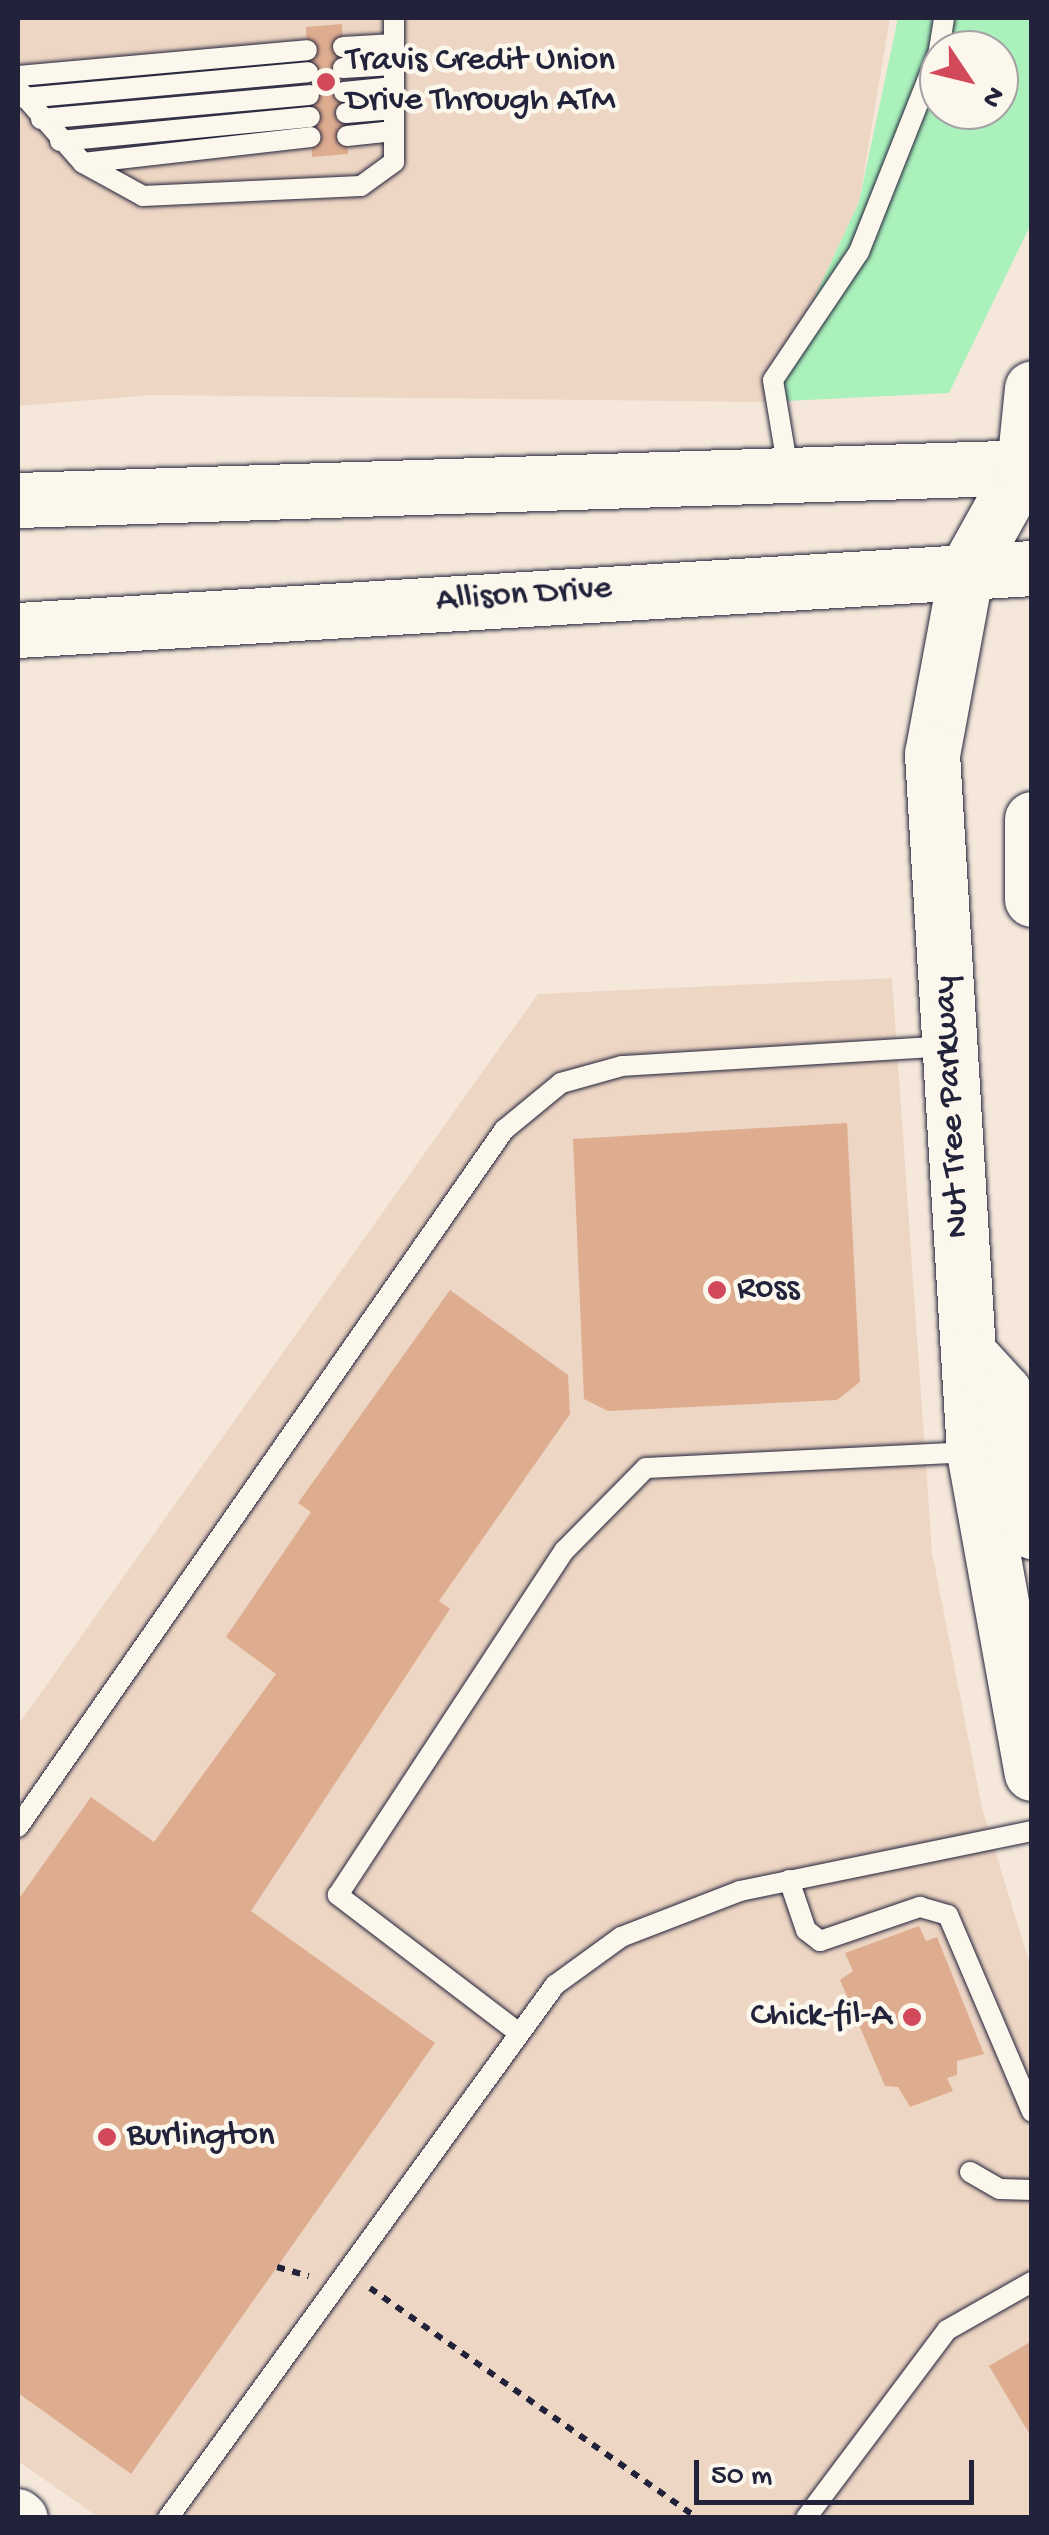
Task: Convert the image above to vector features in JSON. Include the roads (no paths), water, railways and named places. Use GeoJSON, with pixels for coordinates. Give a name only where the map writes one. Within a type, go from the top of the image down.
{"type":"FeatureCollection","features":[{"type":"Feature","properties":{"kind":"main road"},"geometry":{"type":"LineString","coordinates":[[18,500],[788,471],[1029,471],[1032,388]]}},
{"type":"Feature","properties":{"kind":"main road","name":"Nut Tree Parkway"},"geometry":{"type":"LineString","coordinates":[[1029,471],[966,570],[932,754],[974,1452],[1032,1773]]}},
{"type":"Feature","properties":{"kind":"main road","name":"Allison Drive"},"geometry":{"type":"LineString","coordinates":[[18,630],[1032,568]]}},
{"type":"Feature","properties":{"kind":"main road"},"geometry":{"type":"LineString","coordinates":[[1032,819],[1032,899]]}},
{"type":"Feature","properties":{"kind":"main road"},"geometry":{"type":"LineString","coordinates":[[967,1351],[1004,1392],[1032,1531]]}},
{"type":"Feature","properties":{"kind":"lane"},"geometry":{"type":"LineString","coordinates":[[21,93],[40,119],[83,163],[143,196],[361,186],[394,162],[394,18]]}},
{"type":"Feature","properties":{"kind":"lane"},"geometry":{"type":"LineString","coordinates":[[394,44],[343,57],[394,76]]}},
{"type":"Feature","properties":{"kind":"lane"},"geometry":{"type":"LineString","coordinates":[[18,76],[307,50]]}},
{"type":"Feature","properties":{"kind":"lane"},"geometry":{"type":"LineString","coordinates":[[21,93],[308,72]]}},
{"type":"Feature","properties":{"kind":"lane"},"geometry":{"type":"LineString","coordinates":[[394,76],[345,103],[394,120]]}},
{"type":"Feature","properties":{"kind":"lane"},"geometry":{"type":"LineString","coordinates":[[40,119],[309,95]]}},
{"type":"Feature","properties":{"kind":"lane"},"geometry":{"type":"LineString","coordinates":[[788,471],[773,380],[858,252],[919,101]]}},
{"type":"Feature","properties":{"kind":"lane"},"geometry":{"type":"LineString","coordinates":[[347,136],[394,120]]}},
{"type":"Feature","properties":{"kind":"lane"},"geometry":{"type":"LineString","coordinates":[[60,141],[311,127],[83,163]]}},
{"type":"Feature","properties":{"kind":"lane"},"geometry":{"type":"LineString","coordinates":[[18,1827],[504,1130],[561,1083],[622,1066],[949,1046]]}},
{"type":"Feature","properties":{"kind":"lane"},"geometry":{"type":"LineString","coordinates":[[515,2030],[338,1895],[565,1550],[646,1468],[974,1452]]}},
{"type":"Feature","properties":{"kind":"lane"},"geometry":{"type":"LineString","coordinates":[[168,2518],[515,2030],[555,1985],[621,1937],[789,1880],[1032,1831]]}},
{"type":"Feature","properties":{"kind":"lane"},"geometry":{"type":"LineString","coordinates":[[789,1880],[806,1930],[820,1941],[920,1908],[948,1915],[1032,2112]]}},
{"type":"Feature","properties":{"kind":"lane"},"geometry":{"type":"LineString","coordinates":[[970,2172],[1000,2189],[1032,2190]]}},
{"type":"Feature","properties":{"kind":"lane"},"geometry":{"type":"LineString","coordinates":[[806,2518],[947,2330],[1032,2282]]}},
{"type":"Feature","properties":{"kind":"place","name":"Travis Credit Union Drive Through ATM"},"geometry":{"type":"Point","coordinates":[326,82]}},
{"type":"Feature","properties":{"kind":"place","name":"Ross"},"geometry":{"type":"Point","coordinates":[717,1290]}},
{"type":"Feature","properties":{"kind":"place","name":"Chick-fil-A"},"geometry":{"type":"Point","coordinates":[912,2017]}},
{"type":"Feature","properties":{"kind":"place","name":"Burlington"},"geometry":{"type":"Point","coordinates":[107,2137]}}]}
